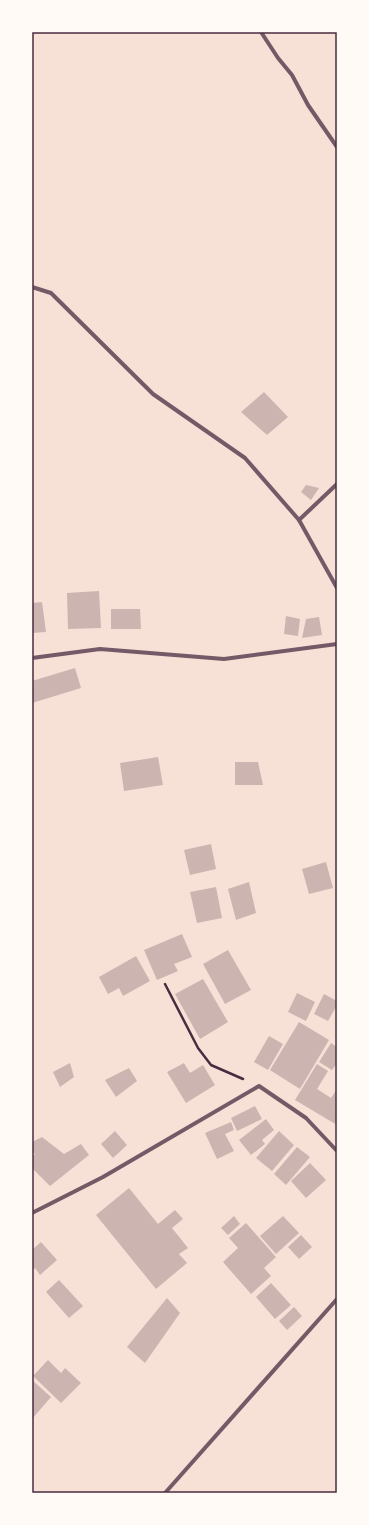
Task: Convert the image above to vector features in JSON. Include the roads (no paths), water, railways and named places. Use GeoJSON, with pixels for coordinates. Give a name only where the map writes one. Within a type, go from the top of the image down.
{"type":"FeatureCollection","features":[{"type":"Feature","properties":{"kind":"street"},"geometry":{"type":"LineString","coordinates":[[261,32],[292,75],[308,105],[337,147]]}},
{"type":"Feature","properties":{"kind":"street"},"geometry":{"type":"LineString","coordinates":[[32,287],[50,293],[153,394],[246,458],[299,520],[337,588]]}},
{"type":"Feature","properties":{"kind":"street"},"geometry":{"type":"LineString","coordinates":[[299,520],[337,484]]}},
{"type":"Feature","properties":{"kind":"street"},"geometry":{"type":"LineString","coordinates":[[32,658],[100,649],[224,658],[337,644]]}},
{"type":"Feature","properties":{"kind":"street"},"geometry":{"type":"LineString","coordinates":[[32,1213],[103,1178],[259,1086],[306,1118],[337,1151]]}},
{"type":"Feature","properties":{"kind":"street"},"geometry":{"type":"LineString","coordinates":[[165,1493],[337,1299]]}}]}
